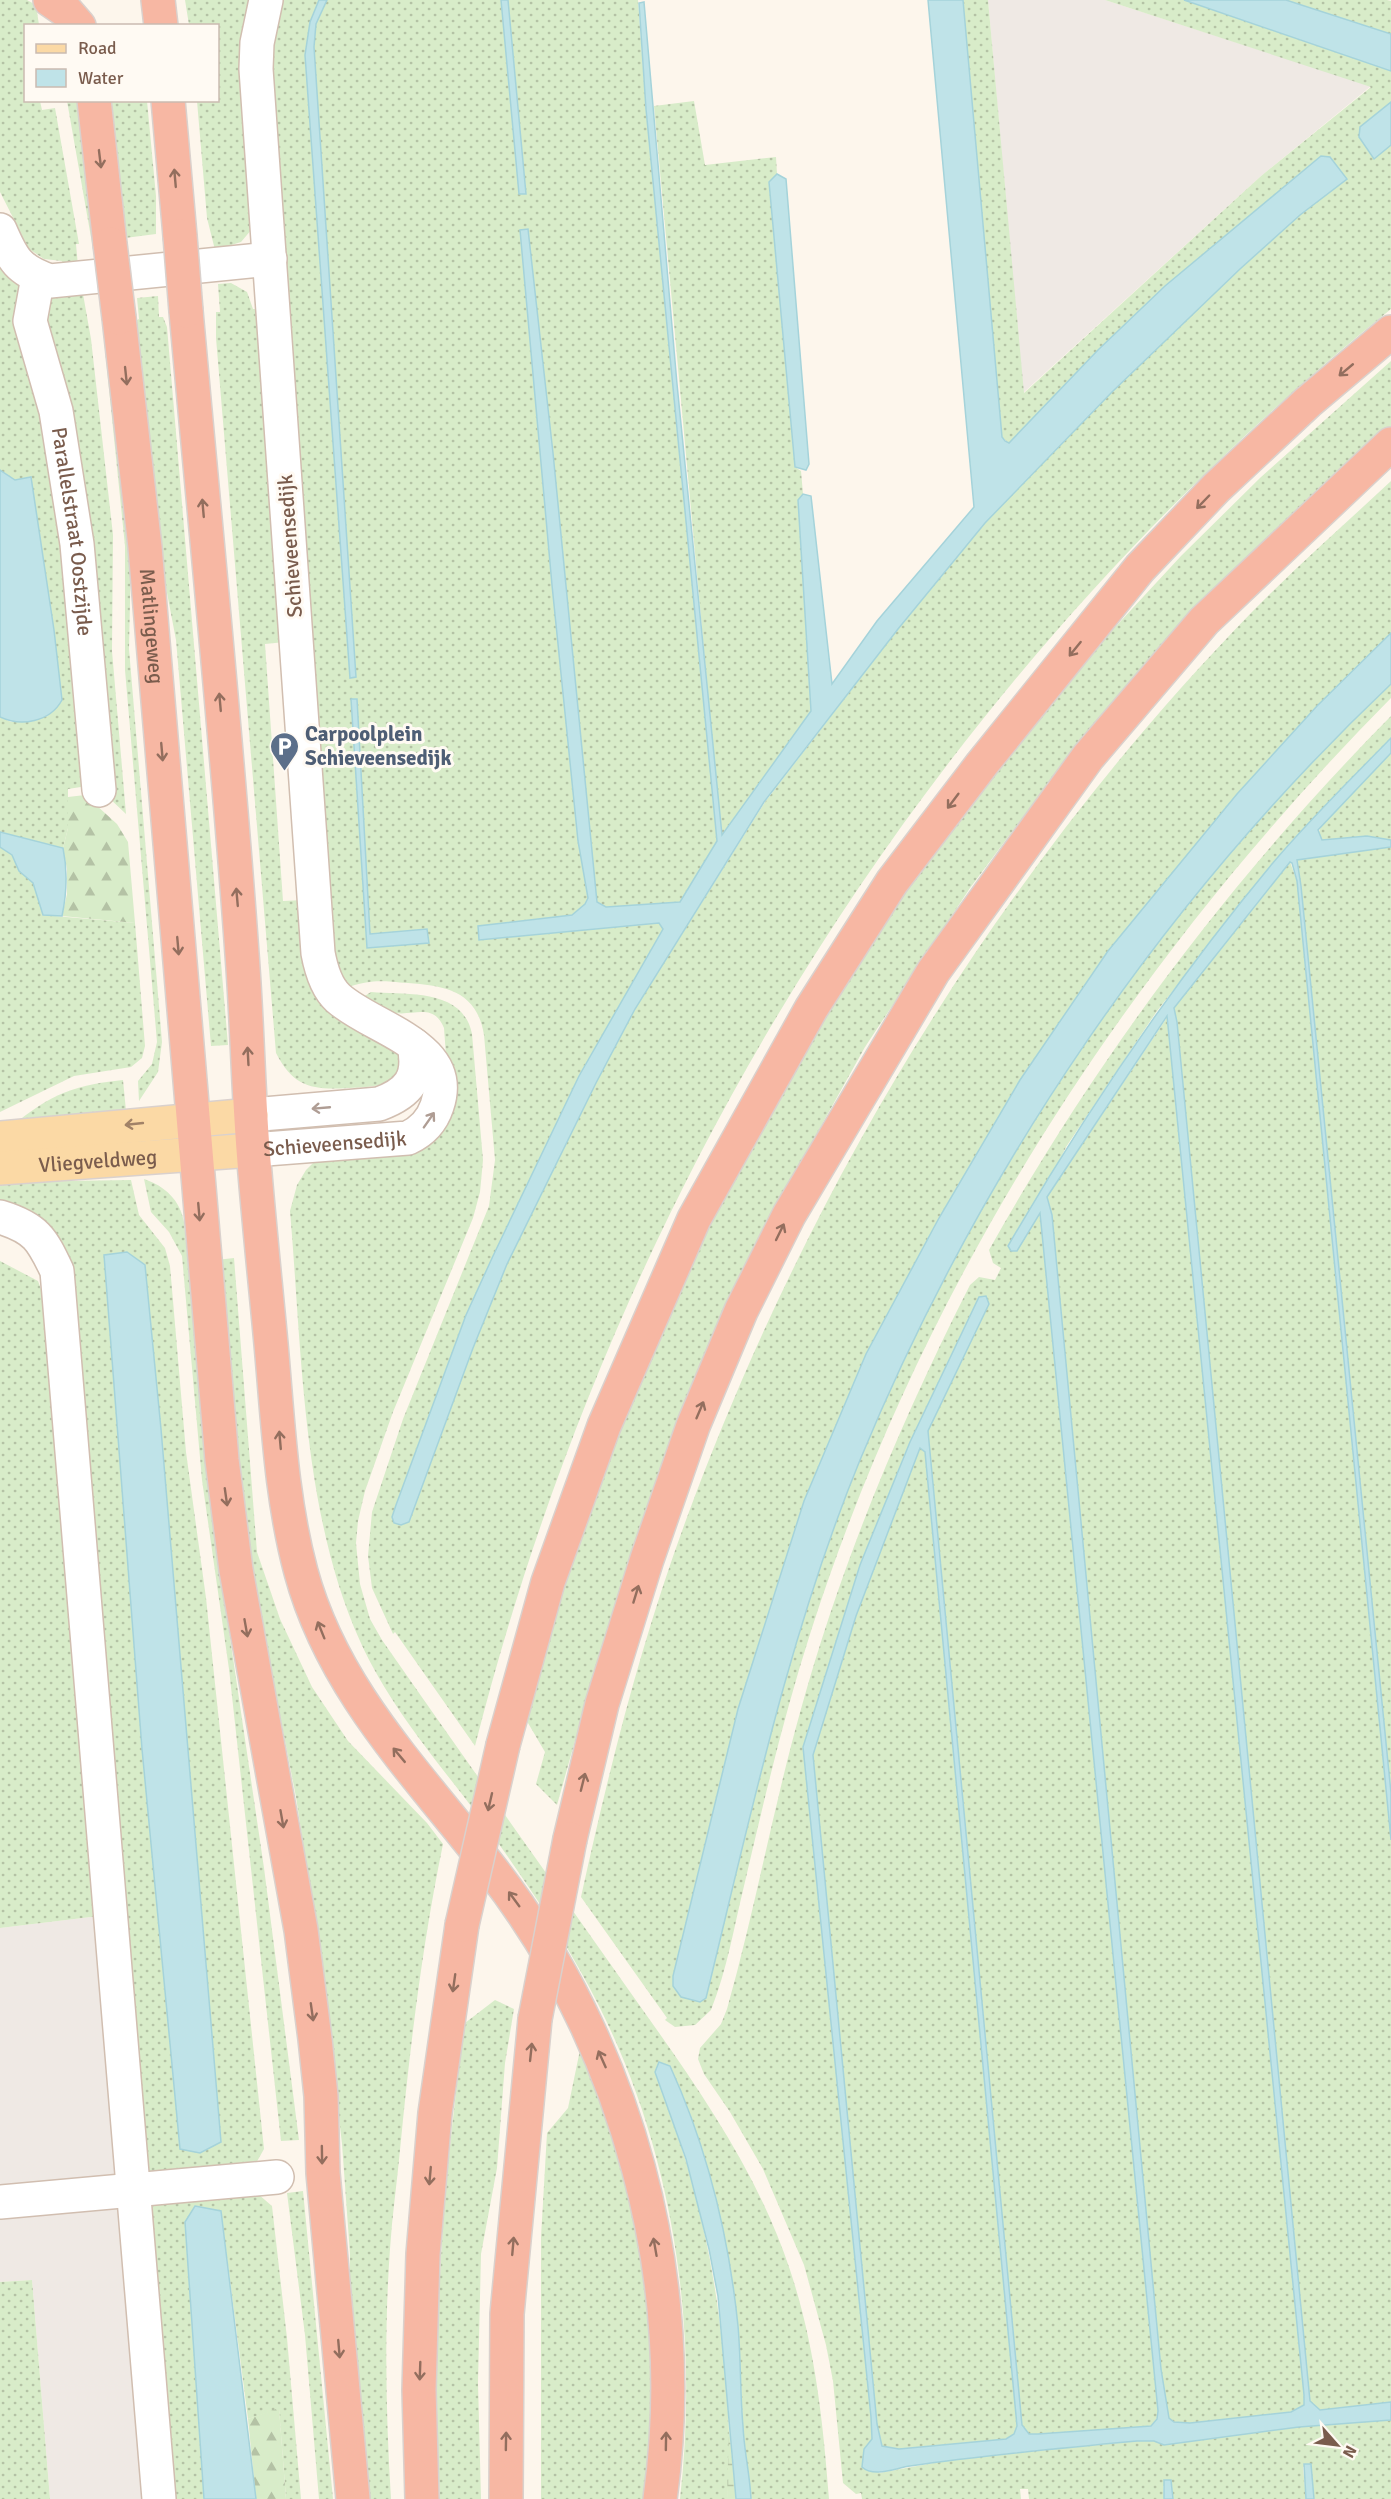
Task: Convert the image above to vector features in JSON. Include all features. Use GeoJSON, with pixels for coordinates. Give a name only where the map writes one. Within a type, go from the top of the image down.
{"type":"FeatureCollection","features":[{"type":"Feature","properties":{"kind":"highway"},"geometry":{"type":"LineString","coordinates":[[50,0],[66,11],[77,24]]}},
{"type":"Feature","properties":{"kind":"highway"},"geometry":{"type":"LineString","coordinates":[[158,0],[161,24]]}},
{"type":"Feature","properties":{"kind":"highway","name":"Matlingeweg"},"geometry":{"type":"LineString","coordinates":[[94,102],[145,547],[213,1376],[230,1526],[301,1930],[315,2039],[321,2096],[323,2173],[353,2499]]}},
{"type":"Feature","properties":{"kind":"highway"},"geometry":{"type":"LineString","coordinates":[[168,102],[242,955],[253,1150],[283,1482],[288,1514],[310,1602],[347,1683],[368,1715],[492,1870],[526,1917],[560,1972],[605,2064],[647,2198],[660,2276],[667,2382],[666,2463],[660,2499]]}},
{"type":"Feature","properties":{"kind":"highway"},"geometry":{"type":"LineString","coordinates":[[422,2499],[419,2390],[423,2253],[435,2113],[462,1925],[504,1745],[548,1582],[604,1426],[694,1219],[811,1008],[892,882],[982,764],[1140,568],[1216,488],[1308,402],[1391,332]]}},
{"type":"Feature","properties":{"kind":"highway"},"geometry":{"type":"LineString","coordinates":[[506,2499],[507,2314],[535,2019],[570,1839],[602,1704],[693,1426],[741,1311],[795,1204],[933,972],[1088,757],[1204,621],[1391,444]]}},
{"type":"Feature","properties":{"kind":"main road"},"geometry":{"type":"LineString","coordinates":[[81,0],[85,24]]}},
{"type":"Feature","properties":{"kind":"main road","name":"Vliegveldweg"},"geometry":{"type":"LineString","coordinates":[[0,1138],[251,1115]]}},
{"type":"Feature","properties":{"kind":"main road","name":"Vliegveldweg"},"geometry":{"type":"LineString","coordinates":[[0,1168],[253,1150]]}},
{"type":"Feature","properties":{"kind":"street","name":"Schieveensedijk"},"geometry":{"type":"LineString","coordinates":[[253,1150],[393,1141],[418,1133],[435,1112],[440,1098],[438,1068],[414,1045],[338,998],[321,970],[318,953],[256,69],[258,33],[266,0]]}},
{"type":"Feature","properties":{"kind":"street"},"geometry":{"type":"LineString","coordinates":[[0,230],[14,260],[28,273],[62,282],[270,259]]}},
{"type":"Feature","properties":{"kind":"street","name":"Parallelstraat Oostzijde"},"geometry":{"type":"LineString","coordinates":[[38,277],[30,321],[56,411],[77,544],[99,790]]}},
{"type":"Feature","properties":{"kind":"street","name":"Schieveensedijk"},"geometry":{"type":"LineString","coordinates":[[251,1115],[379,1104],[397,1098],[408,1088],[414,1075],[414,1045]]}},
{"type":"Feature","properties":{"kind":"street"},"geometry":{"type":"LineString","coordinates":[[0,1218],[18,1223],[42,1240],[57,1271],[159,2499]]}},
{"type":"Feature","properties":{"kind":"street"},"geometry":{"type":"LineString","coordinates":[[0,2202],[277,2177]]}},
{"type":"Feature","properties":{"kind":"shaded area"},"geometry":{"type":"Polygon","coordinates":[[[988,0],[1105,0],[1371,86],[1261,176],[1023,393],[988,0]]]}},
{"type":"Feature","properties":{"kind":"shaded area"},"geometry":{"type":"Polygon","coordinates":[[[99,1916],[121,2181],[0,2191],[0,1928],[99,1916]]]}},
{"type":"Feature","properties":{"kind":"shaded area"},"geometry":{"type":"Polygon","coordinates":[[[133,2197],[159,2499],[50,2499],[32,2280],[0,2282],[0,2209],[133,2197]]]}},
{"type":"Feature","properties":{"kind":"green space"},"geometry":{"type":"Polygon","coordinates":[[[0,0],[27,0],[36,5],[39,24],[24,24],[24,102],[40,102],[42,110],[55,108],[79,244],[76,244],[78,266],[63,268],[62,261],[44,259],[29,249],[0,192],[0,0]]]}},
{"type":"Feature","properties":{"kind":"green space"},"geometry":{"type":"Polygon","coordinates":[[[185,0],[254,0],[252,229],[241,242],[215,250],[207,218],[197,102],[219,102],[219,24],[189,24],[185,0]]]}},
{"type":"Feature","properties":{"kind":"green space"},"geometry":{"type":"Polygon","coordinates":[[[277,0],[319,0],[310,22],[305,55],[350,677],[356,677],[314,47],[316,24],[327,0],[501,0],[519,194],[526,193],[508,0],[638,0],[646,109],[717,841],[680,902],[606,907],[597,902],[553,453],[528,229],[588,898],[585,904],[572,915],[478,926],[479,940],[660,923],[663,929],[579,1076],[466,1315],[392,1517],[394,1523],[401,1525],[409,1522],[473,1348],[507,1264],[596,1083],[635,1009],[765,802],[898,629],[985,523],[1112,392],[1240,269],[1300,215],[1347,179],[1321,157],[1165,286],[1098,350],[1009,443],[1002,437],[963,0],[988,0],[1024,393],[1261,176],[1371,87],[1105,0],[1184,0],[1391,71],[1391,102],[1360,127],[1374,159],[1391,145],[1391,309],[1227,453],[1076,609],[939,776],[816,953],[708,1139],[615,1334],[537,1537],[475,1746],[395,1632],[393,1634],[372,1588],[368,1556],[372,1512],[403,1419],[489,1206],[495,1160],[484,1035],[475,1009],[467,1000],[447,989],[422,984],[384,981],[348,987],[334,973],[268,91],[277,0]],[[352,699],[367,948],[428,943],[427,929],[370,935],[357,699],[352,699]]]}},
{"type":"Feature","properties":{"kind":"green space"},"geometry":{"type":"Polygon","coordinates":[[[1286,0],[1391,1],[1391,34],[1286,0]]]}},
{"type":"Feature","properties":{"kind":"green space"},"geometry":{"type":"Polygon","coordinates":[[[694,101],[705,165],[776,157],[777,174],[769,183],[795,467],[801,471],[803,494],[798,500],[811,711],[721,836],[654,106],[694,101]]]}},
{"type":"Feature","properties":{"kind":"green space"},"geometry":{"type":"Polygon","coordinates":[[[67,102],[80,102],[95,242],[92,243],[67,102]]]}},
{"type":"Feature","properties":{"kind":"green space"},"geometry":{"type":"Polygon","coordinates":[[[105,102],[147,102],[156,196],[156,234],[125,238],[105,102]]]}},
{"type":"Feature","properties":{"kind":"green space"},"geometry":{"type":"Polygon","coordinates":[[[0,260],[18,285],[55,458],[87,786],[68,789],[68,828],[63,848],[0,832],[0,717],[11,722],[48,716],[57,660],[31,478],[15,480],[0,470],[0,260]]]}},
{"type":"Feature","properties":{"kind":"green space"},"geometry":{"type":"Polygon","coordinates":[[[231,283],[247,292],[253,309],[262,309],[285,642],[265,644],[283,901],[303,900],[306,943],[400,1055],[401,1073],[377,1085],[336,1089],[315,1087],[290,1074],[276,1053],[216,338],[216,312],[220,312],[218,284],[231,283]]]}},
{"type":"Feature","properties":{"kind":"green space"},"geometry":{"type":"Polygon","coordinates":[[[59,292],[60,298],[83,294],[91,339],[113,535],[112,651],[126,814],[107,796],[41,308],[46,300],[59,292]]]}},
{"type":"Feature","properties":{"kind":"green space"},"geometry":{"type":"Polygon","coordinates":[[[158,296],[159,317],[163,317],[167,327],[228,1045],[211,1046],[176,640],[156,535],[135,321],[139,319],[137,298],[158,296]]]}},
{"type":"Feature","properties":{"kind":"green space"},"geometry":{"type":"Polygon","coordinates":[[[109,339],[131,555],[129,649],[162,1042],[158,1072],[139,1101],[138,1081],[152,1064],[157,1042],[125,670],[125,546],[104,340],[109,339]]]}},
{"type":"Feature","properties":{"kind":"green space"},"geometry":{"type":"Polygon","coordinates":[[[1391,361],[1391,426],[1321,489],[1102,718],[1044,789],[970,888],[865,1047],[791,1180],[649,1503],[596,1666],[557,1805],[536,1784],[545,1752],[528,1723],[529,1699],[561,1590],[624,1415],[716,1210],[842,986],[913,880],[968,804],[1081,664],[1181,556],[1261,477],[1391,361]]]}},
{"type":"Feature","properties":{"kind":"green space"},"geometry":{"type":"Polygon","coordinates":[[[1391,481],[1391,633],[1317,706],[1237,794],[1108,951],[1020,1080],[939,1218],[866,1354],[804,1501],[738,1709],[673,1976],[694,2000],[706,1998],[773,1726],[812,1592],[835,1525],[860,1460],[908,1352],[962,1246],[1021,1144],[1085,1044],[1154,948],[1229,855],[1308,767],[1391,684],[1391,698],[1296,799],[1206,905],[1123,1016],[1046,1130],[976,1249],[913,1373],[858,1500],[811,1631],[783,1726],[717,1995],[711,2010],[695,2025],[675,2027],[665,2020],[667,2018],[581,1897],[627,1706],[670,1566],[736,1395],[791,1272],[853,1153],[921,1037],[995,924],[1075,816],[1160,712],[1251,613],[1391,481]]]}},
{"type":"Feature","properties":{"kind":"green space"},"geometry":{"type":"Polygon","coordinates":[[[1391,716],[1391,738],[1273,863],[1157,1011],[1066,1147],[1017,1251],[1040,1211],[1158,2411],[1157,2418],[1151,2426],[1029,2434],[1022,2425],[928,1431],[986,1296],[979,1297],[910,1442],[860,1565],[803,1747],[871,2417],[872,2439],[869,2446],[879,2473],[955,2459],[1137,2441],[1154,2441],[1164,2445],[1299,2427],[1391,2420],[1391,2499],[1314,2499],[1311,2464],[1303,2467],[1306,2499],[1173,2499],[1172,2485],[1163,2486],[1164,2499],[1029,2499],[1028,2489],[1020,2489],[1021,2499],[862,2499],[861,2493],[856,2494],[843,2483],[833,2381],[826,2345],[804,2265],[763,2169],[730,2112],[704,2074],[698,2059],[700,2048],[721,2024],[727,2009],[791,1746],[835,1599],[897,1440],[970,1285],[979,1277],[995,1280],[1001,1268],[993,1263],[989,1250],[1031,1177],[1076,1106],[1172,970],[1277,839],[1391,716]]]}},
{"type":"Feature","properties":{"kind":"green space"},"geometry":{"type":"Polygon","coordinates":[[[1391,753],[1391,840],[1367,836],[1322,840],[1318,835],[1321,826],[1391,753]]]}},
{"type":"Feature","properties":{"kind":"green space"},"geometry":{"type":"Polygon","coordinates":[[[85,795],[117,824],[128,842],[135,923],[62,916],[67,894],[67,869],[63,848],[68,828],[68,797],[85,795]]]}},
{"type":"Feature","properties":{"kind":"green space"},"geometry":{"type":"Polygon","coordinates":[[[0,847],[12,855],[19,871],[33,883],[43,915],[135,923],[145,1046],[142,1058],[131,1067],[74,1076],[0,1112],[0,847]]]}},
{"type":"Feature","properties":{"kind":"green space"},"geometry":{"type":"Polygon","coordinates":[[[1391,847],[1391,1793],[1297,860],[1391,847]]]}},
{"type":"Feature","properties":{"kind":"green space"},"geometry":{"type":"Polygon","coordinates":[[[1290,862],[1297,881],[1391,1840],[1391,2402],[1320,2410],[1310,2402],[1174,1008],[1290,862]]]}},
{"type":"Feature","properties":{"kind":"green space"},"geometry":{"type":"Polygon","coordinates":[[[371,992],[431,997],[457,1008],[467,1019],[472,1034],[483,1160],[480,1192],[473,1218],[393,1412],[365,1491],[356,1543],[360,1584],[370,1619],[411,1682],[691,2079],[737,2152],[757,2190],[790,2270],[806,2326],[821,2412],[829,2499],[751,2499],[743,2427],[738,2324],[718,2208],[683,2096],[655,2072],[680,2142],[707,2244],[719,2315],[728,2407],[727,2499],[680,2499],[685,2436],[686,2373],[683,2309],[675,2246],[663,2184],[646,2123],[625,2064],[588,1985],[540,1905],[483,1822],[390,1696],[360,1641],[341,1591],[326,1539],[308,1430],[290,1211],[297,1185],[306,1170],[317,1159],[360,1150],[449,1097],[444,1028],[439,1020],[428,1013],[386,1011],[360,999],[371,992]]]}},
{"type":"Feature","properties":{"kind":"green space"},"geometry":{"type":"Polygon","coordinates":[[[1168,1016],[1304,2395],[1304,2405],[1291,2412],[1190,2423],[1174,2422],[1169,2419],[1161,2369],[1052,1215],[1047,1197],[1168,1016]]]}},
{"type":"Feature","properties":{"kind":"green space"},"geometry":{"type":"Polygon","coordinates":[[[123,1080],[126,1111],[3,1133],[32,1110],[58,1095],[86,1086],[123,1080]]]}},
{"type":"Feature","properties":{"kind":"green space"},"geometry":{"type":"Polygon","coordinates":[[[144,1179],[159,1186],[170,1195],[179,1207],[184,1222],[210,1502],[264,1868],[299,2140],[281,2141],[229,1669],[202,1480],[182,1256],[169,1232],[151,1212],[144,1179]]]}},
{"type":"Feature","properties":{"kind":"green space"},"geometry":{"type":"Polygon","coordinates":[[[131,1180],[139,1215],[165,1248],[170,1266],[186,1452],[206,1598],[264,2149],[255,2165],[147,2175],[64,1269],[0,1208],[0,1182],[131,1180]],[[127,1252],[104,1256],[142,1749],[180,2148],[200,2153],[221,2141],[145,1265],[127,1252]]]}},
{"type":"Feature","properties":{"kind":"green space"},"geometry":{"type":"Polygon","coordinates":[[[234,1258],[257,1552],[280,1619],[312,1687],[348,1741],[427,1823],[443,1844],[417,1997],[391,2237],[386,2374],[391,2499],[363,2499],[349,2383],[350,2254],[342,2144],[322,1969],[296,1797],[248,1552],[216,1260],[234,1258]]]}},
{"type":"Feature","properties":{"kind":"green space"},"geometry":{"type":"Polygon","coordinates":[[[0,1261],[38,1281],[42,1292],[99,1916],[0,1928],[0,1261]]]}},
{"type":"Feature","properties":{"kind":"green space"},"geometry":{"type":"Polygon","coordinates":[[[920,1448],[925,1452],[1017,2426],[1014,2434],[1006,2439],[899,2449],[882,2446],[877,2424],[813,1755],[856,1616],[920,1448]]]}},
{"type":"Feature","properties":{"kind":"green space"},"geometry":{"type":"Polygon","coordinates":[[[495,2000],[514,2009],[505,2063],[497,2168],[481,2254],[478,2383],[481,2499],[440,2499],[438,2320],[445,2201],[457,2082],[465,2023],[495,2000]]]}},
{"type":"Feature","properties":{"kind":"green space"},"geometry":{"type":"Polygon","coordinates":[[[580,2050],[611,2123],[642,2247],[654,2367],[647,2499],[541,2499],[541,2237],[547,2133],[568,2108],[580,2050]]]}},
{"type":"Feature","properties":{"kind":"green space"},"geometry":{"type":"Polygon","coordinates":[[[303,2191],[333,2499],[319,2499],[305,2335],[287,2193],[303,2191]]]}},
{"type":"Feature","properties":{"kind":"green space"},"geometry":{"type":"Polygon","coordinates":[[[258,2194],[272,2206],[287,2338],[301,2499],[286,2499],[279,2409],[248,2419],[221,2211],[195,2206],[185,2222],[204,2499],[173,2499],[150,2195],[258,2194]]]}},
{"type":"Feature","properties":{"kind":"green space"},"geometry":{"type":"Polygon","coordinates":[[[32,2280],[50,2499],[0,2499],[0,2282],[32,2280]]]}},
{"type":"Feature","properties":{"kind":"green space"},"geometry":{"type":"Polygon","coordinates":[[[279,2408],[286,2499],[256,2499],[248,2419],[279,2408]]]}},
{"type":"Feature","properties":{"kind":"green space"},"geometry":{"type":"Polygon","coordinates":[[[729,2426],[736,2499],[727,2499],[729,2426]]]}},
{"type":"Feature","properties":{"kind":"water"},"geometry":{"type":"Polygon","coordinates":[[[319,0],[327,0],[316,24],[314,47],[356,677],[350,678],[305,55],[310,22],[319,0]]]}},
{"type":"Feature","properties":{"kind":"water"},"geometry":{"type":"Polygon","coordinates":[[[501,0],[508,0],[526,194],[519,194],[501,0]]]}},
{"type":"Feature","properties":{"kind":"water"},"geometry":{"type":"Polygon","coordinates":[[[928,0],[963,0],[1002,437],[1009,443],[1098,350],[1165,286],[1321,156],[1330,157],[1347,179],[1300,215],[1240,269],[1112,392],[985,523],[898,629],[764,802],[635,1009],[596,1083],[507,1264],[473,1348],[409,1522],[401,1525],[394,1523],[392,1517],[396,1505],[466,1315],[579,1076],[663,929],[659,923],[479,940],[478,926],[572,915],[585,904],[588,898],[578,841],[520,230],[528,229],[553,453],[597,902],[606,907],[680,902],[717,841],[646,109],[639,3],[644,2],[677,384],[722,835],[811,711],[798,500],[803,494],[811,496],[832,684],[877,621],[974,507],[928,0]]]}},
{"type":"Feature","properties":{"kind":"water"},"geometry":{"type":"Polygon","coordinates":[[[1184,0],[1286,0],[1391,34],[1391,71],[1184,0]]]}},
{"type":"Feature","properties":{"kind":"water"},"geometry":{"type":"Polygon","coordinates":[[[1391,102],[1391,145],[1374,159],[1359,137],[1360,127],[1391,102]]]}},
{"type":"Feature","properties":{"kind":"water"},"geometry":{"type":"Polygon","coordinates":[[[777,174],[786,179],[809,464],[806,470],[795,467],[769,182],[777,174]]]}},
{"type":"Feature","properties":{"kind":"water"},"geometry":{"type":"Polygon","coordinates":[[[0,470],[15,480],[31,477],[62,700],[43,718],[26,722],[0,717],[0,470]]]}},
{"type":"Feature","properties":{"kind":"water"},"geometry":{"type":"Polygon","coordinates":[[[1391,633],[1391,684],[1308,767],[1229,855],[1154,948],[1085,1044],[1021,1144],[962,1246],[908,1352],[860,1460],[812,1592],[755,1794],[706,1998],[700,2002],[681,1997],[673,1986],[673,1976],[738,1709],[804,1501],[866,1354],[939,1218],[1020,1080],[1108,951],[1237,794],[1317,706],[1391,633]]]}},
{"type":"Feature","properties":{"kind":"water"},"geometry":{"type":"Polygon","coordinates":[[[351,699],[357,699],[370,934],[427,929],[429,943],[367,948],[351,699]]]}},
{"type":"Feature","properties":{"kind":"water"},"geometry":{"type":"Polygon","coordinates":[[[1391,738],[1391,753],[1318,830],[1322,840],[1367,836],[1391,840],[1391,847],[1297,860],[1391,1793],[1391,1840],[1297,881],[1292,863],[1290,862],[1174,1008],[1310,2401],[1320,2410],[1391,2402],[1391,2420],[1299,2427],[1164,2445],[1154,2441],[1137,2441],[1080,2446],[938,2462],[873,2472],[862,2467],[864,2449],[872,2439],[871,2417],[803,1747],[860,1565],[910,1442],[979,1297],[986,1296],[989,1304],[928,1431],[1022,2425],[1029,2434],[1151,2426],[1157,2419],[1158,2411],[1040,1213],[1017,1251],[1011,1251],[1008,1246],[1100,1097],[1200,955],[1286,848],[1391,738]],[[1167,1016],[1047,1197],[1052,1215],[1161,2369],[1169,2418],[1174,2422],[1190,2423],[1291,2412],[1304,2405],[1304,2395],[1167,1016]],[[920,1448],[856,1616],[813,1755],[877,2424],[882,2446],[899,2449],[1006,2439],[1014,2434],[1017,2426],[925,1452],[920,1448]]]}},
{"type":"Feature","properties":{"kind":"water"},"geometry":{"type":"Polygon","coordinates":[[[0,832],[63,848],[66,882],[62,916],[43,915],[33,883],[19,871],[12,855],[0,847],[0,832]]]}},
{"type":"Feature","properties":{"kind":"water"},"geometry":{"type":"Polygon","coordinates":[[[127,1252],[145,1265],[221,2142],[200,2153],[180,2149],[142,1749],[104,1255],[127,1252]]]}},
{"type":"Feature","properties":{"kind":"water"},"geometry":{"type":"Polygon","coordinates":[[[659,2062],[670,2066],[695,2128],[722,2226],[738,2326],[741,2401],[751,2499],[736,2499],[718,2296],[709,2249],[686,2159],[655,2072],[659,2062]]]}},
{"type":"Feature","properties":{"kind":"water"},"geometry":{"type":"Polygon","coordinates":[[[195,2206],[221,2211],[256,2499],[204,2499],[185,2222],[195,2206]]]}},
{"type":"Feature","properties":{"kind":"water"},"geometry":{"type":"Polygon","coordinates":[[[1304,2464],[1311,2464],[1314,2499],[1306,2499],[1304,2464]]]}},
{"type":"Feature","properties":{"kind":"water"},"geometry":{"type":"Polygon","coordinates":[[[1164,2480],[1171,2480],[1173,2499],[1164,2499],[1164,2480]]]}},
{"type":"Feature","properties":{"kind":"place","name":"Carpoolplein Schieveensedijk"},"geometry":{"type":"Point","coordinates":[284,772]}}]}
